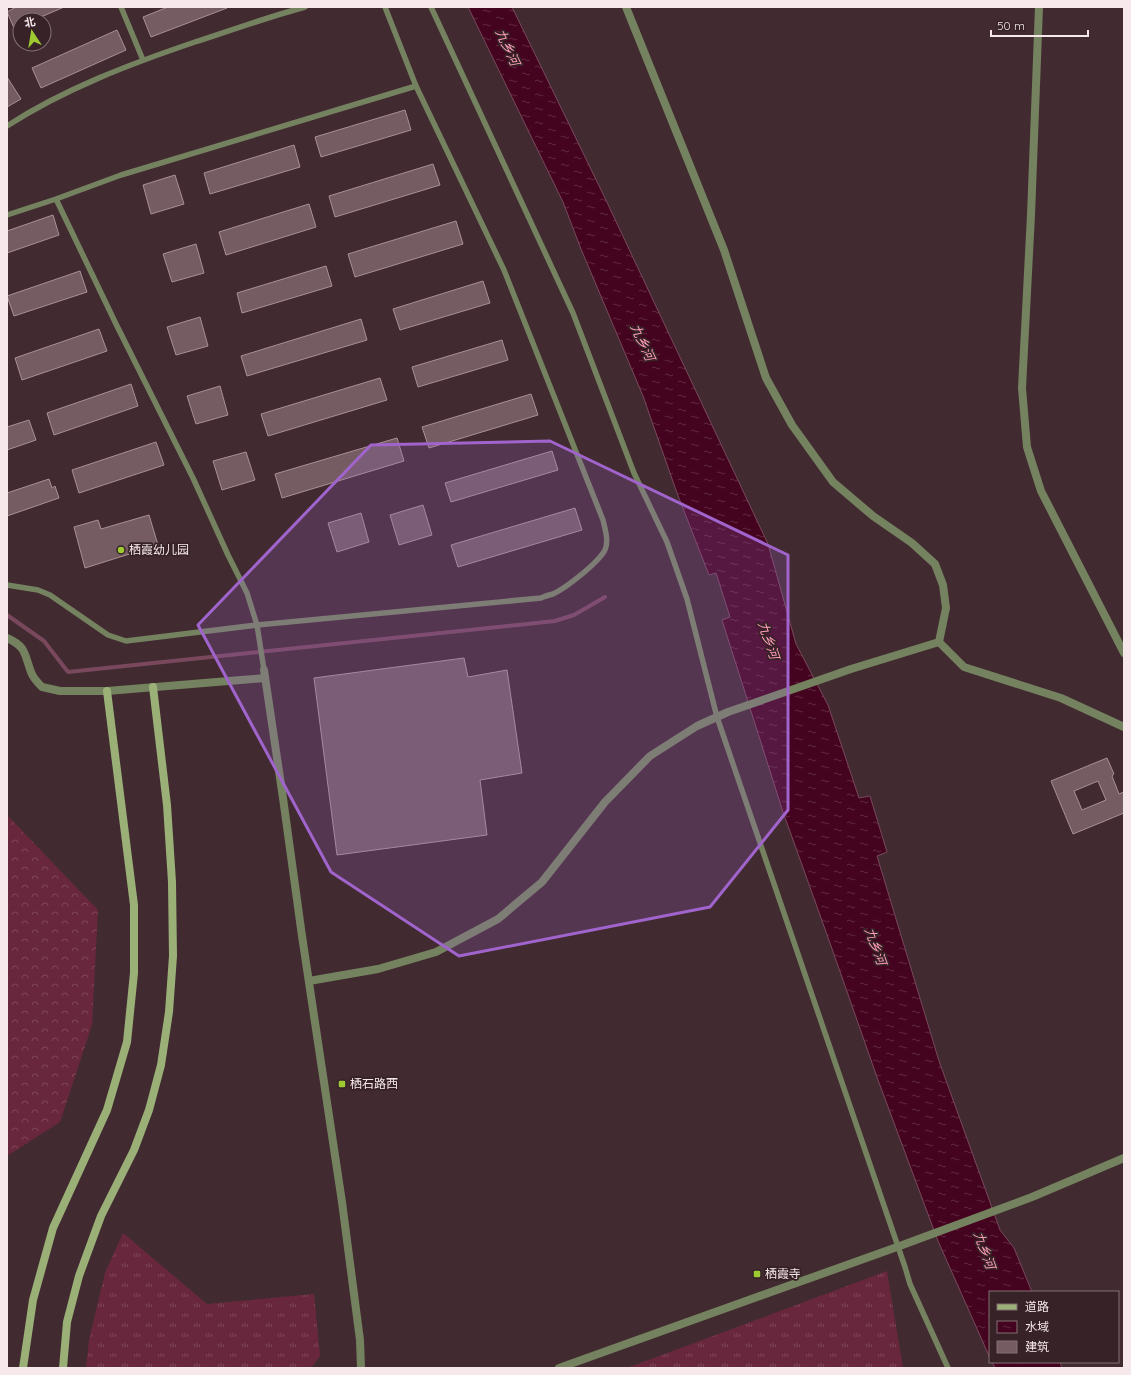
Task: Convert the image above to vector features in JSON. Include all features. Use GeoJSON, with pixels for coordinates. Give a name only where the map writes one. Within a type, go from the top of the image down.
{"type":"FeatureCollection","features":[{"type":"Feature","properties":{"kind":"main road"},"geometry":{"type":"LineString","coordinates":[[63,1368],[67,1322],[79,1276],[101,1216],[134,1150],[149,1110],[161,1065],[169,1012],[173,956],[172,882],[166,805],[153,687]]}},
{"type":"Feature","properties":{"kind":"main road"},"geometry":{"type":"LineString","coordinates":[[23,1368],[33,1300],[54,1228],[107,1110],[127,1042],[134,973],[134,905],[108,691]]}},
{"type":"Feature","properties":{"kind":"street"},"geometry":{"type":"LineString","coordinates":[[626,7],[724,250],[766,378],[792,425],[833,482],[873,516],[912,543],[935,564],[943,585],[946,608],[939,642]]}},
{"type":"Feature","properties":{"kind":"street"},"geometry":{"type":"LineString","coordinates":[[1039,7],[1031,215],[1022,388],[1027,447],[1041,491],[1124,653]]}},
{"type":"Feature","properties":{"kind":"street"},"geometry":{"type":"LineString","coordinates":[[7,638],[18,643],[25,653],[32,674],[42,688],[60,691],[108,691],[265,674],[342,1202],[360,1340],[361,1368]]}},
{"type":"Feature","properties":{"kind":"street"},"geometry":{"type":"LineString","coordinates":[[309,981],[378,968],[436,952],[498,919],[542,882],[605,802],[650,756],[697,726],[728,712],[851,669],[939,642]]}},
{"type":"Feature","properties":{"kind":"street"},"geometry":{"type":"LineString","coordinates":[[939,642],[964,667],[1061,698],[1124,727]]}},
{"type":"Feature","properties":{"kind":"street"},"geometry":{"type":"LineString","coordinates":[[559,1368],[1032,1197],[1124,1158]]}},
{"type":"Feature","properties":{"kind":"lane"},"geometry":{"type":"LineString","coordinates":[[121,7],[144,60]]}},
{"type":"Feature","properties":{"kind":"lane"},"geometry":{"type":"LineString","coordinates":[[7,126],[31,111],[100,78],[144,60],[271,16],[305,7]]}},
{"type":"Feature","properties":{"kind":"lane"},"geometry":{"type":"LineString","coordinates":[[7,585],[44,592],[108,635],[126,641],[257,624],[541,598],[553,594],[581,575],[597,561],[605,549],[606,536],[603,520],[504,270],[416,86],[384,7]]}},
{"type":"Feature","properties":{"kind":"lane"},"geometry":{"type":"LineString","coordinates":[[431,7],[573,313],[634,473],[668,542],[687,599],[717,717],[910,1284],[948,1368]]}},
{"type":"Feature","properties":{"kind":"lane"},"geometry":{"type":"LineString","coordinates":[[7,215],[122,175],[416,86]]}},
{"type":"Feature","properties":{"kind":"lane"},"geometry":{"type":"LineString","coordinates":[[56,199],[248,593],[257,624],[265,674]]}},
{"type":"Feature","properties":{"kind":"highlighted area"},"geometry":{"type":"Polygon","coordinates":[[[550,441],[788,555],[788,810],[710,907],[459,956],[331,872],[198,625],[371,445],[550,441]]]}},
{"type":"Feature","properties":{"kind":"green space"},"geometry":{"type":"Polygon","coordinates":[[[7,815],[98,910],[92,1025],[60,1122],[7,1156],[7,815]]]}},
{"type":"Feature","properties":{"kind":"green space"},"geometry":{"type":"Polygon","coordinates":[[[123,1233],[207,1304],[314,1294],[320,1356],[311,1368],[86,1368],[89,1340],[105,1273],[123,1233]]]}},
{"type":"Feature","properties":{"kind":"green space"},"geometry":{"type":"Polygon","coordinates":[[[887,1271],[903,1368],[627,1368],[887,1271]]]}},
{"type":"Feature","properties":{"kind":"water","name":"九乡河"},"geometry":{"type":"Polygon","coordinates":[[[468,7],[512,7],[604,196],[768,544],[796,644],[828,705],[859,798],[870,796],[887,852],[877,856],[939,1061],[1000,1230],[1014,1248],[1032,1291],[989,1291],[989,1356],[938,1241],[878,1080],[783,812],[722,620],[730,617],[716,573],[709,575],[677,493],[643,396],[581,249],[563,202],[468,7]]]}},
{"type":"Feature","properties":{"kind":"water"},"geometry":{"type":"Polygon","coordinates":[[[992,1363],[1060,1363],[1062,1368],[995,1368],[992,1363]]]}},
{"type":"Feature","properties":{"kind":"building"},"geometry":{"type":"Polygon","coordinates":[[[16,7],[64,7],[52,12],[12,12],[12,24],[7,12],[16,7]]]}},
{"type":"Feature","properties":{"kind":"building"},"geometry":{"type":"Polygon","coordinates":[[[168,7],[227,8],[151,37],[143,17],[168,7]]]}},
{"type":"Feature","properties":{"kind":"building"},"geometry":{"type":"Polygon","coordinates":[[[117,30],[126,50],[41,88],[32,68],[117,30]]]}},
{"type":"Feature","properties":{"kind":"building"},"geometry":{"type":"Polygon","coordinates":[[[7,77],[21,99],[7,107],[7,77]]]}},
{"type":"Feature","properties":{"kind":"building"},"geometry":{"type":"Polygon","coordinates":[[[405,110],[411,130],[321,157],[315,137],[405,110]]]}},
{"type":"Feature","properties":{"kind":"building"},"geometry":{"type":"Polygon","coordinates":[[[294,145],[300,167],[210,194],[204,173],[294,145]]]}},
{"type":"Feature","properties":{"kind":"building"},"geometry":{"type":"Polygon","coordinates":[[[433,164],[440,185],[335,217],[329,196],[433,164]]]}},
{"type":"Feature","properties":{"kind":"building"},"geometry":{"type":"Polygon","coordinates":[[[175,175],[184,204],[151,214],[143,185],[175,175]]]}},
{"type":"Feature","properties":{"kind":"building"},"geometry":{"type":"Polygon","coordinates":[[[309,204],[316,227],[226,255],[219,232],[309,204]]]}},
{"type":"Feature","properties":{"kind":"building"},"geometry":{"type":"Polygon","coordinates":[[[53,215],[59,235],[7,253],[7,231],[53,215]]]}},
{"type":"Feature","properties":{"kind":"building"},"geometry":{"type":"Polygon","coordinates":[[[456,221],[463,244],[355,277],[348,254],[456,221]]]}},
{"type":"Feature","properties":{"kind":"building"},"geometry":{"type":"Polygon","coordinates":[[[196,244],[204,273],[172,282],[163,254],[196,244]]]}},
{"type":"Feature","properties":{"kind":"building"},"geometry":{"type":"Polygon","coordinates":[[[326,266],[332,286],[242,313],[237,293],[326,266]]]}},
{"type":"Feature","properties":{"kind":"building"},"geometry":{"type":"Polygon","coordinates":[[[80,271],[87,292],[14,316],[7,296],[80,271]]]}},
{"type":"Feature","properties":{"kind":"building"},"geometry":{"type":"Polygon","coordinates":[[[483,281],[490,303],[400,330],[393,309],[483,281]]]}},
{"type":"Feature","properties":{"kind":"building"},"geometry":{"type":"Polygon","coordinates":[[[200,317],[208,346],[176,355],[167,327],[200,317]]]}},
{"type":"Feature","properties":{"kind":"building"},"geometry":{"type":"Polygon","coordinates":[[[361,319],[367,340],[247,376],[241,356],[361,319]]]}},
{"type":"Feature","properties":{"kind":"building"},"geometry":{"type":"Polygon","coordinates":[[[99,329],[107,351],[22,380],[15,358],[99,329]]]}},
{"type":"Feature","properties":{"kind":"building"},"geometry":{"type":"Polygon","coordinates":[[[502,340],[508,360],[418,387],[412,367],[502,340]]]}},
{"type":"Feature","properties":{"kind":"building"},"geometry":{"type":"Polygon","coordinates":[[[380,378],[387,400],[268,436],[261,414],[380,378]]]}},
{"type":"Feature","properties":{"kind":"building"},"geometry":{"type":"Polygon","coordinates":[[[131,384],[138,406],[54,435],[47,413],[131,384]]]}},
{"type":"Feature","properties":{"kind":"building"},"geometry":{"type":"Polygon","coordinates":[[[220,386],[228,415],[196,424],[187,396],[220,386]]]}},
{"type":"Feature","properties":{"kind":"building"},"geometry":{"type":"Polygon","coordinates":[[[531,394],[538,415],[429,448],[422,427],[531,394]]]}},
{"type":"Feature","properties":{"kind":"building"},"geometry":{"type":"Polygon","coordinates":[[[29,420],[36,440],[7,450],[7,427],[29,420]]]}},
{"type":"Feature","properties":{"kind":"building"},"geometry":{"type":"Polygon","coordinates":[[[397,438],[404,461],[282,498],[275,474],[397,438]]]}},
{"type":"Feature","properties":{"kind":"building"},"geometry":{"type":"Polygon","coordinates":[[[156,442],[164,465],[79,493],[72,470],[156,442]]]}},
{"type":"Feature","properties":{"kind":"building"},"geometry":{"type":"Polygon","coordinates":[[[552,451],[558,470],[451,502],[445,483],[552,451]]]}},
{"type":"Feature","properties":{"kind":"building"},"geometry":{"type":"Polygon","coordinates":[[[246,452],[255,480],[222,490],[213,461],[246,452]]]}},
{"type":"Feature","properties":{"kind":"building"},"geometry":{"type":"Polygon","coordinates":[[[49,479],[52,488],[55,486],[59,498],[7,516],[7,493],[49,479]]]}},
{"type":"Feature","properties":{"kind":"building"},"geometry":{"type":"Polygon","coordinates":[[[423,505],[432,535],[399,545],[390,515],[423,505]]]}},
{"type":"Feature","properties":{"kind":"building"},"geometry":{"type":"Polygon","coordinates":[[[575,508],[582,530],[458,567],[451,545],[575,508]]]}},
{"type":"Feature","properties":{"kind":"building"},"geometry":{"type":"Polygon","coordinates":[[[361,513],[369,542],[337,552],[328,523],[361,513]]]}},
{"type":"Feature","properties":{"kind":"building"},"geometry":{"type":"Polygon","coordinates":[[[149,515],[158,545],[85,568],[74,527],[98,520],[101,529],[149,515]]]}},
{"type":"Feature","properties":{"kind":"building"},"geometry":{"type":"Polygon","coordinates":[[[464,658],[468,677],[507,670],[522,773],[480,780],[487,835],[337,855],[314,678],[464,658]]]}},
{"type":"Feature","properties":{"kind":"building"},"geometry":{"type":"Polygon","coordinates":[[[1107,758],[1114,774],[1112,776],[1119,794],[1124,792],[1124,813],[1073,834],[1051,781],[1107,758]],[[1098,781],[1074,791],[1082,810],[1106,800],[1098,781]]]}},
{"type":"Feature","properties":{"kind":"waterway"},"geometry":{"type":"LineString","coordinates":[[7,615],[44,641],[68,672],[555,621],[574,615],[605,597]]}},
{"type":"Feature","properties":{"kind":"place","name":"栖霞幼儿园"},"geometry":{"type":"Point","coordinates":[121,550]}},
{"type":"Feature","properties":{"kind":"place","name":"栖石路西"},"geometry":{"type":"Point","coordinates":[342,1084]}},
{"type":"Feature","properties":{"kind":"place","name":"栖霞寺"},"geometry":{"type":"Point","coordinates":[757,1274]}}]}
